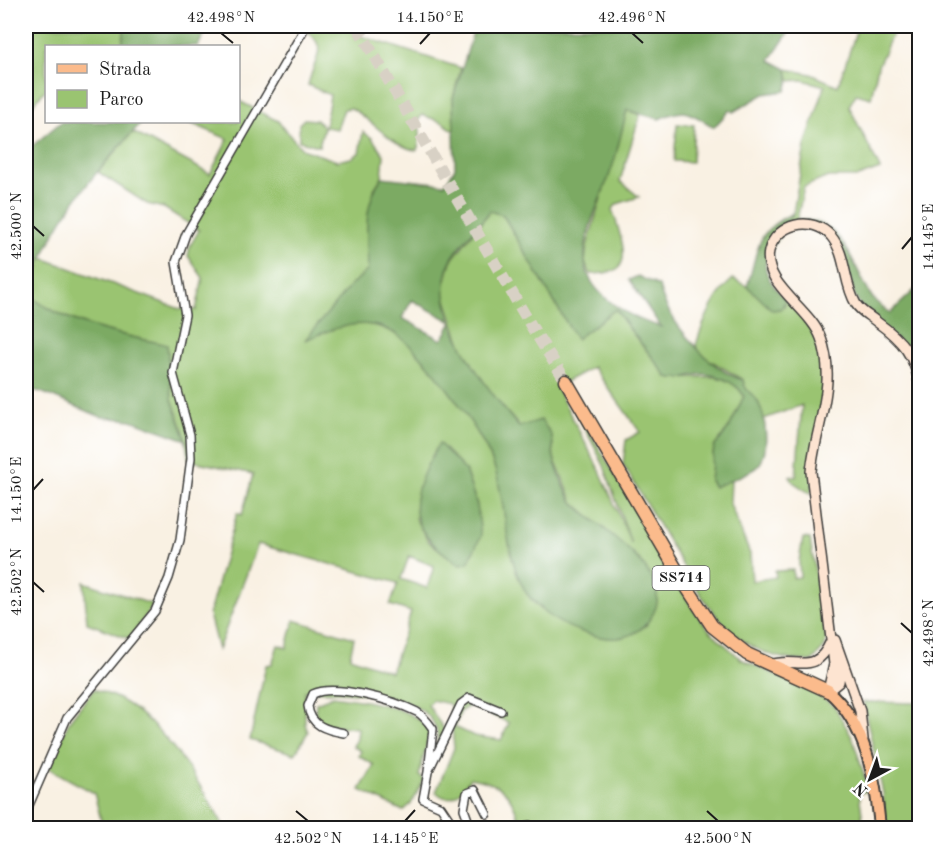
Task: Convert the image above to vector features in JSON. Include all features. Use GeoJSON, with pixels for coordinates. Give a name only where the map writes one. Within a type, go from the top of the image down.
{"type":"FeatureCollection","features":[{"type":"Feature","properties":{"kind":"highway","name":"SS714"},"geometry":{"type":"LineString","coordinates":[[566,381],[707,618],[730,643],[770,665],[828,691]]}},
{"type":"Feature","properties":{"kind":"main road"},"geometry":{"type":"LineString","coordinates":[[828,691],[849,713],[864,746],[875,792],[880,828]]}},
{"type":"Feature","properties":{"kind":"street"},"geometry":{"type":"LineString","coordinates":[[26,812],[67,718],[155,611],[169,578],[180,540],[191,458],[190,435],[173,373],[185,315],[176,262],[186,234],[306,26]]}},
{"type":"Feature","properties":{"kind":"street"},"geometry":{"type":"LineString","coordinates":[[828,691],[834,664],[811,472],[813,447],[828,393],[826,360],[821,339],[813,321],[772,275],[768,258],[779,233],[794,225],[806,224],[817,226],[830,236],[842,259],[855,303],[901,340],[914,360],[920,388]]}},
{"type":"Feature","properties":{"kind":"street"},"geometry":{"type":"LineString","coordinates":[[830,624],[860,711],[864,746]]}},
{"type":"Feature","properties":{"kind":"street"},"geometry":{"type":"LineString","coordinates":[[770,665],[780,662],[802,665],[812,663],[823,655],[831,641]]}},
{"type":"Feature","properties":{"kind":"street"},"geometry":{"type":"LineString","coordinates":[[828,691],[841,679],[838,649]]}},
{"type":"Feature","properties":{"kind":"street"},"geometry":{"type":"LineString","coordinates":[[344,733],[329,730],[315,722],[308,706],[313,694],[337,690],[398,704],[417,712],[433,729],[423,799],[441,807],[455,828]]}},
{"type":"Feature","properties":{"kind":"street"},"geometry":{"type":"LineString","coordinates":[[428,772],[460,704],[469,698],[501,711]]}},
{"type":"Feature","properties":{"kind":"street"},"geometry":{"type":"LineString","coordinates":[[471,828],[464,809],[464,798],[467,793],[475,790],[487,814]]}},
{"type":"Feature","properties":{"kind":"green space"},"geometry":{"type":"Polygon","coordinates":[[[26,26],[125,26],[122,45],[45,45],[45,90],[28,110],[26,108],[26,26]]]}},
{"type":"Feature","properties":{"kind":"green space"},"geometry":{"type":"Polygon","coordinates":[[[125,26],[209,26],[199,45],[122,45],[125,26]]]}},
{"type":"Feature","properties":{"kind":"green space"},"geometry":{"type":"Polygon","coordinates":[[[302,26],[359,26],[361,36],[461,68],[453,98],[454,131],[442,122],[422,115],[417,122],[420,136],[417,150],[409,149],[392,140],[351,108],[344,109],[337,129],[325,127],[330,95],[308,85],[317,58],[318,46],[316,40],[302,26]]]}},
{"type":"Feature","properties":{"kind":"green space"},"geometry":{"type":"Polygon","coordinates":[[[475,26],[793,26],[770,60],[787,69],[789,81],[786,91],[764,94],[733,112],[730,110],[714,127],[688,113],[676,113],[659,119],[627,110],[614,161],[590,227],[585,251],[588,274],[594,285],[614,304],[625,312],[661,327],[629,280],[638,276],[659,286],[671,314],[691,342],[717,366],[743,380],[745,388],[754,396],[761,408],[765,425],[765,451],[756,468],[714,487],[710,481],[714,447],[729,428],[744,396],[735,386],[716,376],[702,374],[678,378],[667,377],[616,309],[576,339],[503,215],[490,211],[463,242],[450,262],[445,282],[446,304],[452,322],[453,326],[477,372],[519,427],[541,420],[552,438],[557,469],[571,499],[632,553],[646,569],[655,585],[657,601],[651,617],[641,628],[628,636],[601,637],[573,629],[550,616],[527,594],[514,563],[493,463],[462,409],[413,349],[384,328],[364,324],[343,326],[305,340],[351,285],[368,270],[367,222],[371,199],[382,177],[445,184],[455,168],[453,98],[475,26]],[[412,300],[402,318],[442,340],[452,322],[412,300]]]}},
{"type":"Feature","properties":{"kind":"green space"},"geometry":{"type":"Polygon","coordinates":[[[858,26],[896,26],[878,66],[871,98],[856,94],[849,106],[880,169],[858,177],[828,177],[804,187],[797,220],[788,225],[793,213],[805,146],[825,86],[803,80],[789,81],[787,69],[811,74],[838,86],[858,26]]]}},
{"type":"Feature","properties":{"kind":"green space"},"geometry":{"type":"Polygon","coordinates":[[[240,102],[278,121],[302,149],[337,161],[351,158],[359,153],[363,132],[372,138],[384,155],[382,177],[374,189],[368,270],[351,285],[306,339],[351,324],[365,324],[397,335],[431,367],[477,431],[492,461],[502,494],[515,561],[527,593],[545,613],[570,626],[611,637],[632,633],[647,625],[640,560],[573,502],[554,458],[552,436],[520,427],[485,387],[462,347],[443,291],[451,261],[490,211],[503,215],[576,339],[616,309],[667,377],[719,378],[737,387],[744,396],[729,428],[714,447],[710,481],[726,482],[731,478],[730,504],[750,554],[752,581],[776,577],[775,571],[793,570],[793,578],[800,577],[799,561],[803,538],[810,539],[826,639],[825,647],[812,661],[786,659],[744,642],[713,611],[699,592],[623,464],[626,440],[640,432],[593,367],[556,387],[601,473],[631,543],[604,466],[563,386],[693,609],[710,631],[741,659],[816,693],[835,707],[853,739],[869,791],[859,793],[864,828],[522,828],[506,793],[492,784],[470,778],[456,795],[447,798],[436,792],[454,748],[450,704],[432,700],[428,705],[445,731],[437,749],[436,729],[427,714],[411,704],[390,698],[343,692],[305,691],[305,724],[308,732],[295,754],[250,740],[266,665],[272,664],[278,645],[287,648],[294,620],[354,638],[350,657],[391,672],[411,612],[390,605],[398,583],[258,544],[218,650],[209,614],[237,513],[242,515],[253,474],[189,460],[184,432],[172,399],[167,345],[77,321],[60,314],[29,295],[40,257],[180,309],[196,310],[203,278],[188,256],[190,246],[199,230],[164,208],[147,204],[98,172],[133,132],[210,174],[228,139],[190,123],[240,123],[240,102]],[[465,470],[415,518],[428,541],[459,564],[477,505],[465,470]],[[409,556],[401,579],[427,588],[434,566],[409,556]],[[471,705],[461,711],[455,727],[474,736],[501,740],[509,723],[471,705]]]}},
{"type":"Feature","properties":{"kind":"green space"},"geometry":{"type":"Polygon","coordinates":[[[627,110],[640,115],[620,181],[639,197],[617,204],[612,210],[622,242],[621,265],[613,271],[590,274],[585,262],[587,246],[627,110]]]}},
{"type":"Feature","properties":{"kind":"green space"},"geometry":{"type":"Polygon","coordinates":[[[304,119],[316,120],[324,127],[319,146],[299,141],[299,124],[304,119]]]}},
{"type":"Feature","properties":{"kind":"green space"},"geometry":{"type":"Polygon","coordinates":[[[60,123],[141,123],[106,161],[75,201],[48,245],[29,295],[44,306],[77,322],[167,345],[172,399],[186,440],[131,420],[101,417],[41,392],[26,389],[26,151],[60,123]]]}},
{"type":"Feature","properties":{"kind":"green space"},"geometry":{"type":"Polygon","coordinates":[[[677,124],[694,125],[692,162],[674,161],[677,124]]]}},
{"type":"Feature","properties":{"kind":"green space"},"geometry":{"type":"Polygon","coordinates":[[[793,213],[768,255],[766,264],[767,274],[786,300],[781,309],[772,310],[747,286],[756,251],[764,235],[780,220],[793,213]]]}},
{"type":"Feature","properties":{"kind":"green space"},"geometry":{"type":"Polygon","coordinates":[[[797,220],[812,221],[825,226],[835,234],[844,244],[872,297],[890,313],[919,286],[919,373],[910,354],[869,316],[857,301],[846,262],[839,248],[820,230],[797,220]]]}},
{"type":"Feature","properties":{"kind":"green space"},"geometry":{"type":"Polygon","coordinates":[[[733,279],[747,286],[772,309],[784,306],[786,300],[811,327],[819,344],[823,364],[823,408],[811,494],[793,482],[790,476],[796,477],[802,405],[764,419],[758,401],[745,389],[743,380],[700,354],[696,345],[710,309],[726,285],[733,279]]]}},
{"type":"Feature","properties":{"kind":"green space"},"geometry":{"type":"Polygon","coordinates":[[[439,443],[465,470],[477,505],[481,536],[468,563],[459,564],[440,550],[427,537],[419,524],[416,496],[439,443]]]}},
{"type":"Feature","properties":{"kind":"green space"},"geometry":{"type":"Polygon","coordinates":[[[84,582],[154,604],[130,639],[87,623],[84,582]]]}},
{"type":"Feature","properties":{"kind":"green space"},"geometry":{"type":"Polygon","coordinates":[[[94,689],[124,702],[156,728],[182,759],[225,828],[95,828],[101,820],[94,793],[48,768],[70,720],[94,689]]]}},
{"type":"Feature","properties":{"kind":"green space"},"geometry":{"type":"Polygon","coordinates":[[[333,696],[372,702],[400,710],[422,722],[430,731],[419,775],[424,780],[411,804],[403,811],[360,790],[374,765],[359,756],[361,751],[353,746],[357,739],[358,728],[322,725],[315,715],[316,703],[333,696]]]}},
{"type":"Feature","properties":{"kind":"green space"},"geometry":{"type":"Polygon","coordinates":[[[863,702],[919,703],[919,828],[885,828],[883,793],[863,702]]]}},
{"type":"Feature","properties":{"kind":"tunnel"},"geometry":{"type":"LineString","coordinates":[[357,26],[533,329],[566,381]]}}]}
